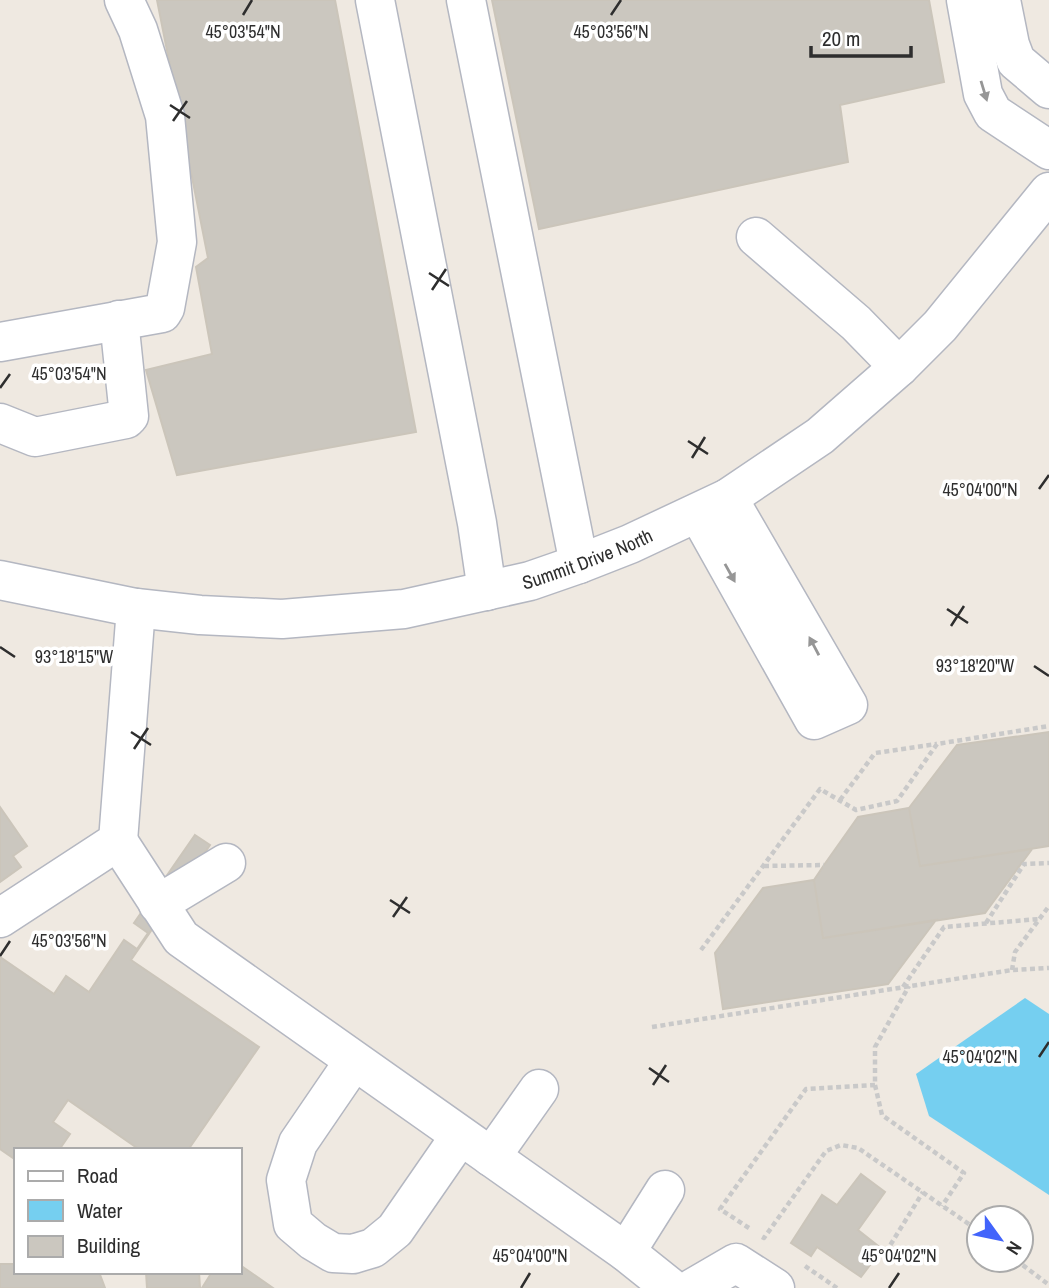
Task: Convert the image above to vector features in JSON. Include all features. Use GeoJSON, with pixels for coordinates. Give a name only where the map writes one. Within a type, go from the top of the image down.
{"type":"FeatureCollection","features":[{"type":"Feature","properties":{"kind":"street"},"geometry":{"type":"LineString","coordinates":[[0,342],[164,311],[177,242],[165,116],[138,30],[124,0]]}},
{"type":"Feature","properties":{"kind":"street"},"geometry":{"type":"LineString","coordinates":[[375,0],[477,523],[487,591]]}},
{"type":"Feature","properties":{"kind":"street"},"geometry":{"type":"LineString","coordinates":[[466,0],[579,564]]}},
{"type":"Feature","properties":{"kind":"street"},"geometry":{"type":"LineString","coordinates":[[966,0],[983,94],[993,113],[1049,150]]}},
{"type":"Feature","properties":{"kind":"street"},"geometry":{"type":"LineString","coordinates":[[1001,0],[1016,61],[1049,89]]}},
{"type":"Feature","properties":{"kind":"street","name":"Summit Drive North"},"geometry":{"type":"LineString","coordinates":[[0,580],[136,608],[200,615],[282,619],[404,609],[530,582],[579,564],[713,505],[820,436],[899,367],[940,326],[1049,192]]}},
{"type":"Feature","properties":{"kind":"street"},"geometry":{"type":"LineString","coordinates":[[756,237],[856,323],[899,367]]}},
{"type":"Feature","properties":{"kind":"street"},"geometry":{"type":"LineString","coordinates":[[0,423],[36,437],[126,419],[129,416],[119,320]]}},
{"type":"Feature","properties":{"kind":"street"},"geometry":{"type":"LineString","coordinates":[[713,505],[831,713]]}},
{"type":"Feature","properties":{"kind":"street"},"geometry":{"type":"LineString","coordinates":[[136,608],[118,841],[181,938],[625,1252],[671,1288]]}},
{"type":"Feature","properties":{"kind":"street"},"geometry":{"type":"LineString","coordinates":[[0,918],[118,841]]}},
{"type":"Feature","properties":{"kind":"street"},"geometry":{"type":"LineString","coordinates":[[159,904],[226,863]]}},
{"type":"Feature","properties":{"kind":"street"},"geometry":{"type":"LineString","coordinates":[[354,1061],[298,1143],[286,1180],[293,1224],[313,1241],[333,1253],[354,1254],[373,1248],[396,1230],[460,1136]]}},
{"type":"Feature","properties":{"kind":"street"},"geometry":{"type":"LineString","coordinates":[[491,1157],[540,1089]]}},
{"type":"Feature","properties":{"kind":"street"},"geometry":{"type":"LineString","coordinates":[[625,1252],[665,1190]]}},
{"type":"Feature","properties":{"kind":"street"},"geometry":{"type":"LineString","coordinates":[[693,1288],[736,1263],[775,1288]]}},
{"type":"Feature","properties":{"kind":"path"},"geometry":{"type":"LineString","coordinates":[[840,801],[875,753],[1049,726]]}},
{"type":"Feature","properties":{"kind":"path"},"geometry":{"type":"LineString","coordinates":[[701,950],[820,789],[856,810],[897,801],[937,744]]}},
{"type":"Feature","properties":{"kind":"path"},"geometry":{"type":"LineString","coordinates":[[985,923],[1024,864],[1049,863]]}},
{"type":"Feature","properties":{"kind":"path"},"geometry":{"type":"LineString","coordinates":[[764,866],[824,865]]}},
{"type":"Feature","properties":{"kind":"path"},"geometry":{"type":"LineString","coordinates":[[1012,970],[1015,952],[1049,906]]}},
{"type":"Feature","properties":{"kind":"path"},"geometry":{"type":"LineString","coordinates":[[942,1206],[964,1173],[882,1115],[875,1085],[876,1047],[906,987],[944,927],[1039,919]]}},
{"type":"Feature","properties":{"kind":"path"},"geometry":{"type":"LineString","coordinates":[[652,1027],[1012,970],[1049,968]]}},
{"type":"Feature","properties":{"kind":"path"},"geometry":{"type":"LineString","coordinates":[[875,1085],[806,1089],[720,1209],[764,1238],[826,1151],[841,1145],[858,1148],[965,1222]]}},
{"type":"Feature","properties":{"kind":"path"},"geometry":{"type":"LineString","coordinates":[[886,1252],[923,1192]]}},
{"type":"Feature","properties":{"kind":"path"},"geometry":{"type":"LineString","coordinates":[[1034,1274],[1049,1285]]}},
{"type":"Feature","properties":{"kind":"water"},"geometry":{"type":"Polygon","coordinates":[[[1025,998],[1049,1014],[1049,1195],[929,1116],[916,1074],[1025,998]]]}},
{"type":"Feature","properties":{"kind":"building"},"geometry":{"type":"Polygon","coordinates":[[[157,0],[335,0],[416,432],[177,475],[146,370],[212,354],[196,267],[208,258],[157,0]]]}},
{"type":"Feature","properties":{"kind":"building"},"geometry":{"type":"Polygon","coordinates":[[[492,0],[929,0],[944,82],[840,105],[848,162],[539,229],[492,0]]]}},
{"type":"Feature","properties":{"kind":"building"},"geometry":{"type":"Polygon","coordinates":[[[1049,732],[1049,846],[920,866],[909,808],[957,745],[1049,732]]]}},
{"type":"Feature","properties":{"kind":"building"},"geometry":{"type":"Polygon","coordinates":[[[0,807],[27,846],[13,856],[21,867],[0,882],[0,807]]]}},
{"type":"Feature","properties":{"kind":"building"},"geometry":{"type":"Polygon","coordinates":[[[909,808],[920,866],[1032,849],[985,913],[823,938],[814,880],[858,817],[909,808]]]}},
{"type":"Feature","properties":{"kind":"building"},"geometry":{"type":"Polygon","coordinates":[[[195,835],[210,845],[131,960],[259,1047],[189,1148],[137,1148],[68,1100],[53,1122],[70,1134],[60,1148],[14,1148],[14,1159],[0,1149],[0,957],[54,994],[66,976],[89,992],[124,940],[137,949],[148,933],[134,923],[195,835]]]}},
{"type":"Feature","properties":{"kind":"building"},"geometry":{"type":"Polygon","coordinates":[[[814,880],[823,938],[936,920],[888,984],[723,1009],[715,953],[763,888],[814,880]]]}},
{"type":"Feature","properties":{"kind":"building"},"geometry":{"type":"Polygon","coordinates":[[[861,1174],[885,1192],[858,1230],[882,1249],[861,1277],[817,1247],[811,1256],[791,1243],[822,1195],[837,1205],[861,1174]]]}},
{"type":"Feature","properties":{"kind":"building"},"geometry":{"type":"Polygon","coordinates":[[[0,1264],[14,1264],[14,1274],[100,1274],[105,1288],[0,1288],[0,1264]]]}},
{"type":"Feature","properties":{"kind":"building"},"geometry":{"type":"Polygon","coordinates":[[[242,1266],[273,1288],[202,1288],[211,1274],[242,1274],[242,1266]]]}},
{"type":"Feature","properties":{"kind":"building"},"geometry":{"type":"Polygon","coordinates":[[[146,1274],[199,1274],[200,1288],[147,1288],[146,1274]]]}}]}
